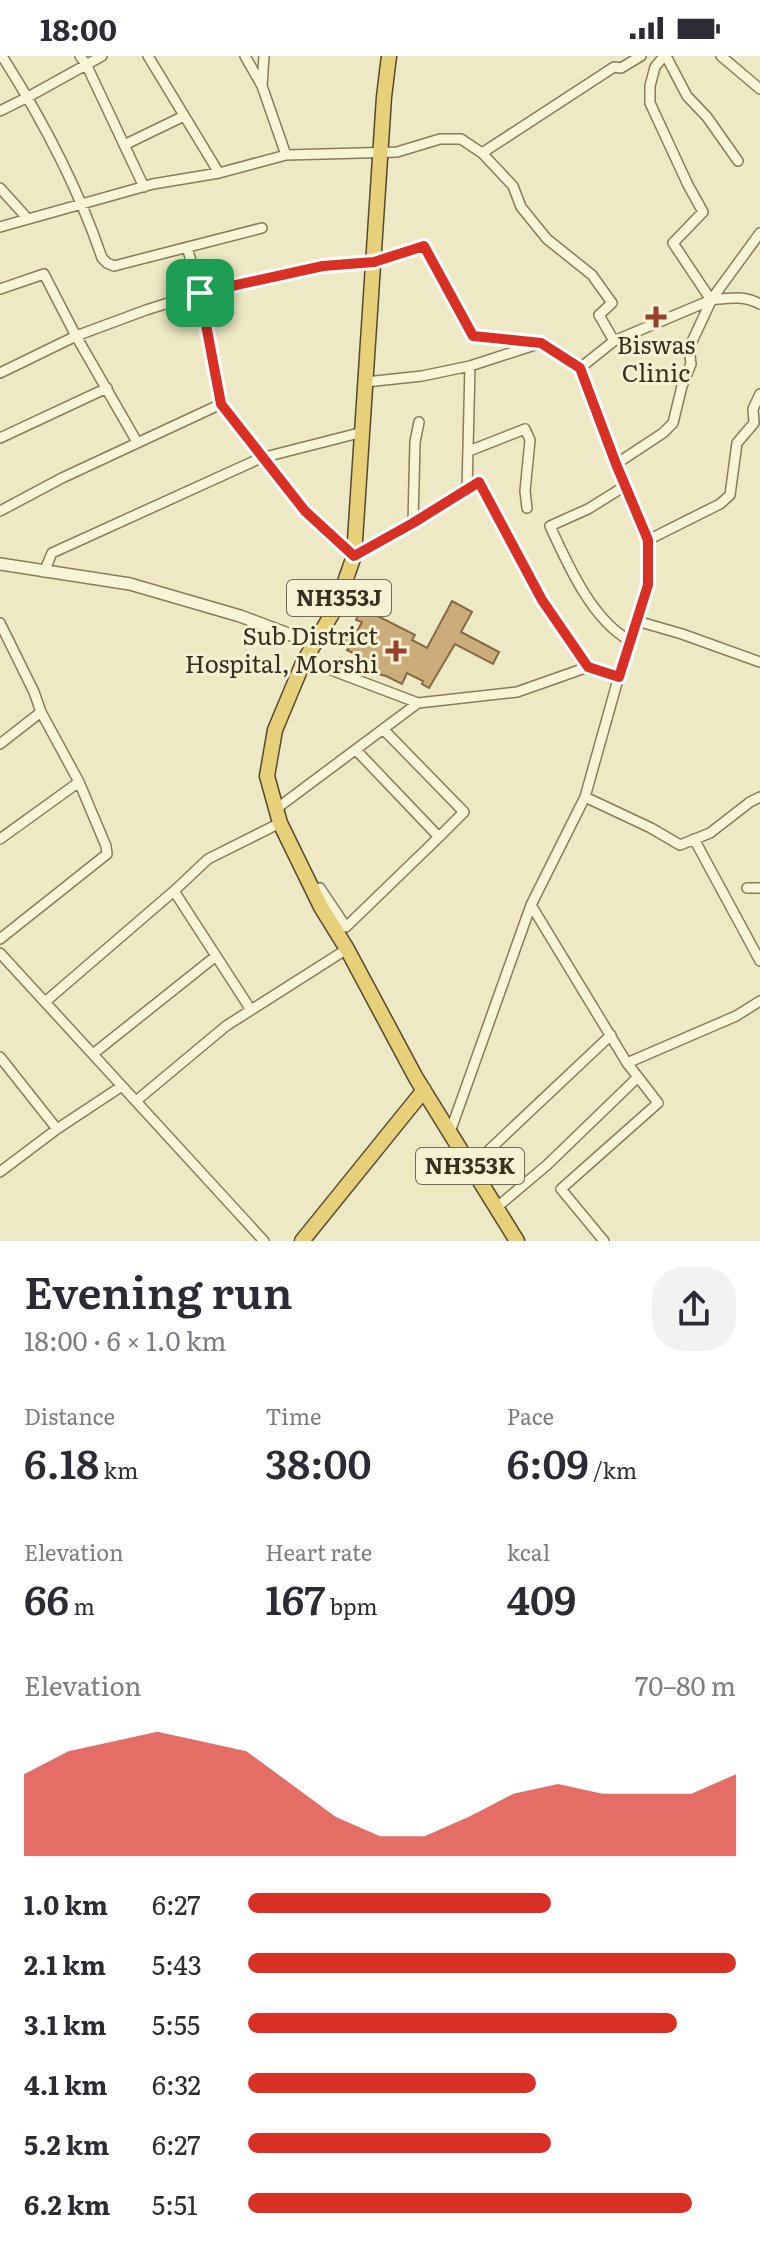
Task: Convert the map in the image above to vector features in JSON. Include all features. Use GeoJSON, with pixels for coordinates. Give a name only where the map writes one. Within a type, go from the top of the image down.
{"type":"FeatureCollection","features":[{"type":"Feature","properties":{"kind":"highway","name":"NH353J"},"geometry":{"type":"LineString","coordinates":[[389,56],[354,556],[336,607],[303,663],[275,730],[267,776],[278,816],[313,891],[424,1090]]}},
{"type":"Feature","properties":{"kind":"highway","name":"NH353K"},"geometry":{"type":"LineString","coordinates":[[424,1090],[517,1241]]}},
{"type":"Feature","properties":{"kind":"highway"},"geometry":{"type":"LineString","coordinates":[[302,1241],[424,1090]]}},
{"type":"Feature","properties":{"kind":"street"},"geometry":{"type":"LineString","coordinates":[[2,56],[28,97],[82,204],[102,258],[107,263],[114,266],[262,228]]}},
{"type":"Feature","properties":{"kind":"street"},"geometry":{"type":"LineString","coordinates":[[0,111],[28,97],[83,60],[102,56]]}},
{"type":"Feature","properties":{"kind":"street"},"geometry":{"type":"LineString","coordinates":[[148,56],[219,173]]}},
{"type":"Feature","properties":{"kind":"street"},"geometry":{"type":"LineString","coordinates":[[245,56],[262,86],[286,155]]}},
{"type":"Feature","properties":{"kind":"street"},"geometry":{"type":"LineString","coordinates":[[262,86],[264,56]]}},
{"type":"Feature","properties":{"kind":"street"},"geometry":{"type":"LineString","coordinates":[[482,153],[614,67],[621,68],[641,56]]}},
{"type":"Feature","properties":{"kind":"street"},"geometry":{"type":"LineString","coordinates":[[711,300],[673,243],[703,212],[650,103],[655,67],[665,56],[687,96],[707,117],[738,161]]}},
{"type":"Feature","properties":{"kind":"street"},"geometry":{"type":"LineString","coordinates":[[721,56],[760,89]]}},
{"type":"Feature","properties":{"kind":"street"},"geometry":{"type":"LineString","coordinates":[[83,60],[144,187]]}},
{"type":"Feature","properties":{"kind":"street"},"geometry":{"type":"LineString","coordinates":[[124,145],[184,116]]}},
{"type":"Feature","properties":{"kind":"street"},"geometry":{"type":"LineString","coordinates":[[0,227],[144,187],[219,173],[286,155],[397,152],[440,139],[461,139],[482,153],[513,186],[521,207],[547,239],[592,275],[612,303],[599,315],[614,341]]}},
{"type":"Feature","properties":{"kind":"street"},"geometry":{"type":"LineString","coordinates":[[0,188],[28,219]]}},
{"type":"Feature","properties":{"kind":"street"},"geometry":{"type":"LineString","coordinates":[[616,464],[673,423],[691,364],[689,348],[711,300],[760,233]]}},
{"type":"Feature","properties":{"kind":"street"},"geometry":{"type":"LineString","coordinates":[[0,373],[76,336],[200,293],[323,266],[374,262],[424,246],[473,336],[541,343],[580,368],[648,540],[648,585],[629,640],[585,797],[531,905],[450,1132]]}},
{"type":"Feature","properties":{"kind":"street"},"geometry":{"type":"LineString","coordinates":[[187,247],[200,293],[221,404],[305,511],[354,556],[479,482],[542,600],[588,667]]}},
{"type":"Feature","properties":{"kind":"street"},"geometry":{"type":"LineString","coordinates":[[0,289],[44,274],[137,442]]}},
{"type":"Feature","properties":{"kind":"street"},"geometry":{"type":"LineString","coordinates":[[580,368],[614,341],[711,300],[751,298],[760,304]]}},
{"type":"Feature","properties":{"kind":"street"},"geometry":{"type":"LineString","coordinates":[[366,382],[422,376],[470,366],[541,343]]}},
{"type":"Feature","properties":{"kind":"street"},"geometry":{"type":"LineString","coordinates":[[467,490],[470,366]]}},
{"type":"Feature","properties":{"kind":"street"},"geometry":{"type":"LineString","coordinates":[[0,438],[107,388]]}},
{"type":"Feature","properties":{"kind":"street"},"geometry":{"type":"LineString","coordinates":[[648,540],[720,504],[730,495],[737,443],[754,423],[753,409],[760,394]]}},
{"type":"Feature","properties":{"kind":"street"},"geometry":{"type":"LineString","coordinates":[[0,511],[62,478],[221,404]]}},
{"type":"Feature","properties":{"kind":"street"},"geometry":{"type":"LineString","coordinates":[[413,523],[415,442],[419,422]]}},
{"type":"Feature","properties":{"kind":"street"},"geometry":{"type":"LineString","coordinates":[[469,451],[525,429],[530,440],[525,478],[527,508]]}},
{"type":"Feature","properties":{"kind":"street"},"geometry":{"type":"LineString","coordinates":[[44,572],[52,553],[261,458],[363,432]]}},
{"type":"Feature","properties":{"kind":"street"},"geometry":{"type":"LineString","coordinates":[[625,486],[588,509],[550,526],[573,575],[589,600],[615,633],[629,640]]}},
{"type":"Feature","properties":{"kind":"street"},"geometry":{"type":"LineString","coordinates":[[0,555],[4,565],[130,584],[240,616],[315,644]]}},
{"type":"Feature","properties":{"kind":"street"},"geometry":{"type":"LineString","coordinates":[[637,621],[760,662]]}},
{"type":"Feature","properties":{"kind":"street"},"geometry":{"type":"LineString","coordinates":[[0,623],[41,712],[79,782],[107,854],[0,939]]}},
{"type":"Feature","properties":{"kind":"street"},"geometry":{"type":"LineString","coordinates":[[331,670],[418,703],[517,692],[588,667],[619,677]]}},
{"type":"Feature","properties":{"kind":"street"},"geometry":{"type":"LineString","coordinates":[[45,1002],[208,859],[278,816],[418,703]]}},
{"type":"Feature","properties":{"kind":"street"},"geometry":{"type":"LineString","coordinates":[[0,744],[41,712]]}},
{"type":"Feature","properties":{"kind":"street"},"geometry":{"type":"LineString","coordinates":[[313,891],[320,888],[346,927],[464,812],[383,729]]}},
{"type":"Feature","properties":{"kind":"street"},"geometry":{"type":"LineString","coordinates":[[356,750],[439,837]]}},
{"type":"Feature","properties":{"kind":"street"},"geometry":{"type":"LineString","coordinates":[[0,839],[79,782]]}},
{"type":"Feature","properties":{"kind":"street"},"geometry":{"type":"LineString","coordinates":[[585,797],[680,845],[710,833],[760,797]]}},
{"type":"Feature","properties":{"kind":"street"},"geometry":{"type":"LineString","coordinates":[[694,839],[760,961]]}},
{"type":"Feature","properties":{"kind":"street"},"geometry":{"type":"LineString","coordinates":[[747,888],[760,888]]}},
{"type":"Feature","properties":{"kind":"street"},"geometry":{"type":"LineString","coordinates":[[174,891],[251,1010]]}},
{"type":"Feature","properties":{"kind":"street"},"geometry":{"type":"LineString","coordinates":[[531,905],[627,1063],[658,1103],[561,1189],[604,1241]]}},
{"type":"Feature","properties":{"kind":"street"},"geometry":{"type":"LineString","coordinates":[[136,1101],[226,1026],[347,949]]}},
{"type":"Feature","properties":{"kind":"street"},"geometry":{"type":"LineString","coordinates":[[0,953],[264,1241]]}},
{"type":"Feature","properties":{"kind":"street"},"geometry":{"type":"LineString","coordinates":[[93,1054],[216,956]]}},
{"type":"Feature","properties":{"kind":"street"},"geometry":{"type":"LineString","coordinates":[[627,1063],[736,1016],[760,1001]]}},
{"type":"Feature","properties":{"kind":"street"},"geometry":{"type":"LineString","coordinates":[[471,1167],[611,1035]]}},
{"type":"Feature","properties":{"kind":"street"},"geometry":{"type":"LineString","coordinates":[[0,1057],[57,1129]]}},
{"type":"Feature","properties":{"kind":"street"},"geometry":{"type":"LineString","coordinates":[[496,1208],[547,1165],[638,1077]]}},
{"type":"Feature","properties":{"kind":"street"},"geometry":{"type":"LineString","coordinates":[[2,1168],[122,1086]]}},
{"type":"Feature","properties":{"kind":"building"},"geometry":{"type":"Polygon","coordinates":[[[452,601],[472,612],[461,632],[499,652],[493,664],[455,644],[429,688],[422,684],[423,681],[407,673],[402,684],[378,674],[373,669],[375,664],[347,650],[349,647],[343,644],[348,634],[354,637],[362,622],[356,620],[360,610],[368,611],[415,635],[412,640],[427,648],[452,601]]]}},
{"type":"Feature","properties":{"kind":"place","name":"Biswas Clinic"},"geometry":{"type":"Point","coordinates":[656,317]}},
{"type":"Feature","properties":{"kind":"place","name":"Sub District Hospital, Morshi"},"geometry":{"type":"Point","coordinates":[396,651]}},
{"type":"Feature","properties":{"kind":"route"},"geometry":{"type":"LineString","coordinates":[[424,246],[473,336],[541,343],[580,368],[648,540],[648,585],[619,677],[588,667],[542,600],[479,482],[354,556],[305,511],[221,404],[200,293],[323,266],[374,262],[424,246]]}}]}
